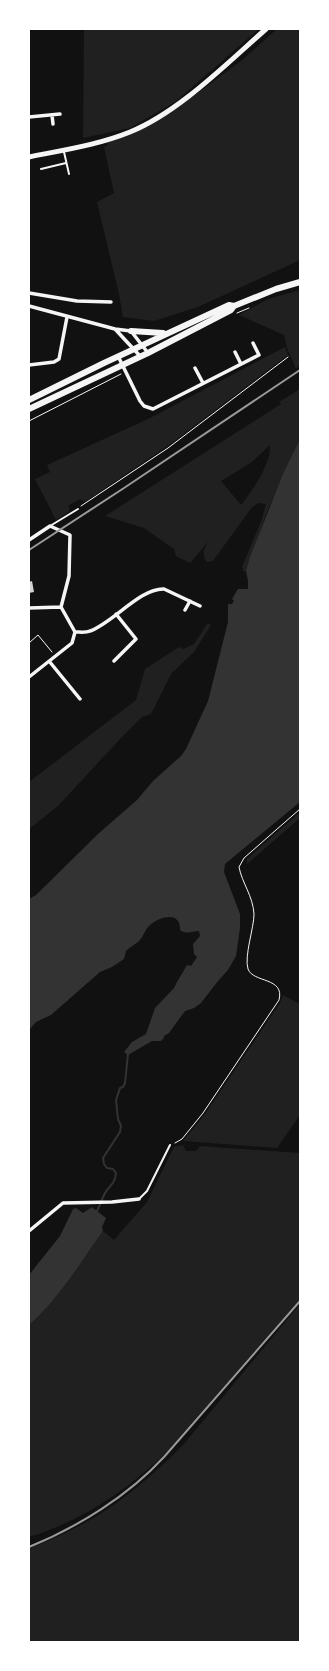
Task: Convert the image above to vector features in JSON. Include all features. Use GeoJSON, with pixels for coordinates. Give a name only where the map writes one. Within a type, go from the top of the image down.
{"type":"FeatureCollection","features":[{"type":"Feature","properties":{"kind":"highway"},"geometry":{"type":"LineString","coordinates":[[29,409],[148,353],[231,310],[234,306],[276,289],[300,282]]}},
{"type":"Feature","properties":{"kind":"highway"},"geometry":{"type":"LineString","coordinates":[[29,400],[134,348],[228,305],[234,306]]}},
{"type":"Feature","properties":{"kind":"highway"},"geometry":{"type":"LineString","coordinates":[[131,331],[167,333]]}},
{"type":"Feature","properties":{"kind":"main road"},"geometry":{"type":"LineString","coordinates":[[29,157],[64,151],[131,132],[177,106],[266,29]]}},
{"type":"Feature","properties":{"kind":"street"},"geometry":{"type":"LineString","coordinates":[[29,117],[60,114]]}},
{"type":"Feature","properties":{"kind":"street"},"geometry":{"type":"LineString","coordinates":[[52,115],[53,124]]}},
{"type":"Feature","properties":{"kind":"street"},"geometry":{"type":"LineString","coordinates":[[29,293],[77,301],[111,302]]}},
{"type":"Feature","properties":{"kind":"street"},"geometry":{"type":"LineString","coordinates":[[29,306],[115,329],[131,331],[148,353]]}},
{"type":"Feature","properties":{"kind":"street"},"geometry":{"type":"LineString","coordinates":[[29,365],[54,362],[60,359],[67,316]]}},
{"type":"Feature","properties":{"kind":"street"},"geometry":{"type":"LineString","coordinates":[[115,329],[140,356]]}},
{"type":"Feature","properties":{"kind":"street"},"geometry":{"type":"LineString","coordinates":[[118,356],[140,401],[144,406],[149,409],[153,409],[259,355],[253,343]]}},
{"type":"Feature","properties":{"kind":"street"},"geometry":{"type":"LineString","coordinates":[[235,352],[241,364]]}},
{"type":"Feature","properties":{"kind":"street"},"geometry":{"type":"LineString","coordinates":[[195,368],[203,383]]}},
{"type":"Feature","properties":{"kind":"street"},"geometry":{"type":"LineString","coordinates":[[29,540],[50,526],[70,535],[69,576],[61,607],[75,632],[72,642],[29,678]]}},
{"type":"Feature","properties":{"kind":"street"},"geometry":{"type":"LineString","coordinates":[[75,632],[92,630],[137,600],[159,589],[164,589],[200,606]]}},
{"type":"Feature","properties":{"kind":"street"},"geometry":{"type":"LineString","coordinates":[[185,610],[190,601]]}},
{"type":"Feature","properties":{"kind":"street"},"geometry":{"type":"LineString","coordinates":[[29,608],[61,607]]}},
{"type":"Feature","properties":{"kind":"street"},"geometry":{"type":"LineString","coordinates":[[114,661],[136,639],[116,614]]}},
{"type":"Feature","properties":{"kind":"street"},"geometry":{"type":"LineString","coordinates":[[49,661],[80,699]]}},
{"type":"Feature","properties":{"kind":"street"},"geometry":{"type":"LineString","coordinates":[[29,1231],[63,1203],[139,1200]]}},
{"type":"Feature","properties":{"kind":"lane"},"geometry":{"type":"LineString","coordinates":[[64,151],[69,174]]}},
{"type":"Feature","properties":{"kind":"lane"},"geometry":{"type":"LineString","coordinates":[[41,169],[66,163]]}},
{"type":"Feature","properties":{"kind":"lane"},"geometry":{"type":"LineString","coordinates":[[50,526],[78,509]]}},
{"type":"Feature","properties":{"kind":"lane"},"geometry":{"type":"LineString","coordinates":[[139,1200],[147,1191],[170,1145]]}},
{"type":"Feature","properties":{"kind":"path"},"geometry":{"type":"LineString","coordinates":[[78,509],[168,448],[288,357]]}},
{"type":"Feature","properties":{"kind":"path"},"geometry":{"type":"LineString","coordinates":[[29,643],[38,635],[55,655]]}},
{"type":"Feature","properties":{"kind":"path"},"geometry":{"type":"LineString","coordinates":[[170,1145],[180,1141],[203,1113],[279,1000],[280,992],[278,988],[273,984],[253,975],[248,970],[247,960],[253,927],[253,905],[239,867],[244,858],[300,809]]}},
{"type":"Feature","properties":{"kind":"shaded area"},"geometry":{"type":"Polygon","coordinates":[[[84,29],[259,29],[175,102],[130,128],[83,138],[84,29]]]}},
{"type":"Feature","properties":{"kind":"shaded area"},"geometry":{"type":"Polygon","coordinates":[[[277,29],[300,29],[300,260],[198,307],[154,321],[123,317],[97,202],[114,193],[104,147],[108,145],[106,141],[177,108],[241,61],[277,29]]]}},
{"type":"Feature","properties":{"kind":"shaded area"},"geometry":{"type":"Polygon","coordinates":[[[300,290],[300,364],[296,369],[287,348],[284,335],[239,315],[268,299],[300,290]]]}},
{"type":"Feature","properties":{"kind":"shaded area"},"geometry":{"type":"Polygon","coordinates":[[[285,347],[288,355],[176,440],[85,502],[80,499],[69,505],[69,512],[56,520],[35,479],[50,472],[47,465],[148,419],[285,347]]]}},
{"type":"Feature","properties":{"kind":"shaded area"},"geometry":{"type":"Polygon","coordinates":[[[300,389],[300,439],[267,512],[246,571],[243,571],[242,567],[262,519],[266,504],[259,503],[252,507],[213,561],[207,562],[204,552],[209,541],[190,563],[176,556],[174,549],[144,528],[105,516],[281,404],[279,402],[300,389]],[[270,445],[252,462],[221,481],[241,505],[251,492],[260,476],[268,460],[270,445]]]}},
{"type":"Feature","properties":{"kind":"shaded area"},"geometry":{"type":"Polygon","coordinates":[[[300,439],[300,802],[225,864],[224,872],[240,914],[240,928],[236,956],[228,970],[201,1003],[194,1008],[185,1011],[169,1033],[164,1036],[161,1041],[152,1041],[128,1055],[124,1052],[132,1042],[146,1034],[155,1008],[174,988],[187,965],[191,966],[197,957],[194,954],[193,944],[200,936],[199,931],[187,933],[180,930],[177,920],[168,917],[163,918],[149,926],[140,940],[126,951],[124,959],[112,967],[100,972],[51,1015],[36,1022],[29,1030],[29,899],[36,895],[99,833],[137,800],[153,781],[181,756],[186,749],[208,701],[228,622],[228,604],[232,604],[234,601],[232,599],[238,589],[248,589],[246,571],[250,557],[283,474],[300,439]]]}},
{"type":"Feature","properties":{"kind":"shaded area"},"geometry":{"type":"Polygon","coordinates":[[[208,623],[211,625],[194,652],[171,674],[151,714],[142,717],[58,806],[29,829],[29,782],[136,700],[145,669],[179,647],[183,649],[194,644],[208,623]]]}},
{"type":"Feature","properties":{"kind":"shaded area"},"geometry":{"type":"Polygon","coordinates":[[[300,812],[300,818],[247,864],[247,859],[300,812]]]}},
{"type":"Feature","properties":{"kind":"shaded area"},"geometry":{"type":"Polygon","coordinates":[[[283,995],[300,1004],[300,1115],[277,1148],[183,1141],[205,1114],[280,1003],[283,995]]]}},
{"type":"Feature","properties":{"kind":"shaded area"},"geometry":{"type":"Polygon","coordinates":[[[183,1145],[186,1151],[196,1151],[200,1146],[300,1153],[300,1299],[163,1456],[133,1481],[101,1504],[66,1523],[29,1537],[29,1325],[60,1292],[103,1231],[114,1240],[147,1202],[174,1147],[183,1145]]]}},
{"type":"Feature","properties":{"kind":"shaded area"},"geometry":{"type":"Polygon","coordinates":[[[92,1207],[106,1218],[102,1227],[103,1231],[60,1292],[29,1325],[29,1275],[60,1236],[73,1209],[76,1208],[83,1213],[92,1207]]]}},
{"type":"Feature","properties":{"kind":"shaded area"},"geometry":{"type":"Polygon","coordinates":[[[300,1304],[300,1642],[29,1642],[29,1549],[68,1532],[103,1512],[127,1495],[162,1466],[183,1445],[300,1304]]]}},
{"type":"Feature","properties":{"kind":"building"},"geometry":{"type":"Polygon","coordinates":[[[32,581],[34,592],[29,593],[29,582],[32,581]]]}},
{"type":"Feature","properties":{"kind":"waterway"},"geometry":{"type":"LineString","coordinates":[[97,1211],[105,1193],[113,1182],[116,1173],[113,1169],[107,1168],[104,1164],[103,1158],[120,1132],[121,1126],[118,1119],[116,1100],[120,1088],[123,1087],[125,1083],[128,1054]]}},
{"type":"Feature","properties":{"kind":"railway"},"geometry":{"type":"LineString","coordinates":[[29,550],[300,370]]}},
{"type":"Feature","properties":{"kind":"railway"},"geometry":{"type":"LineString","coordinates":[[29,1547],[84,1520],[135,1485],[164,1457],[300,1301]]}}]}
